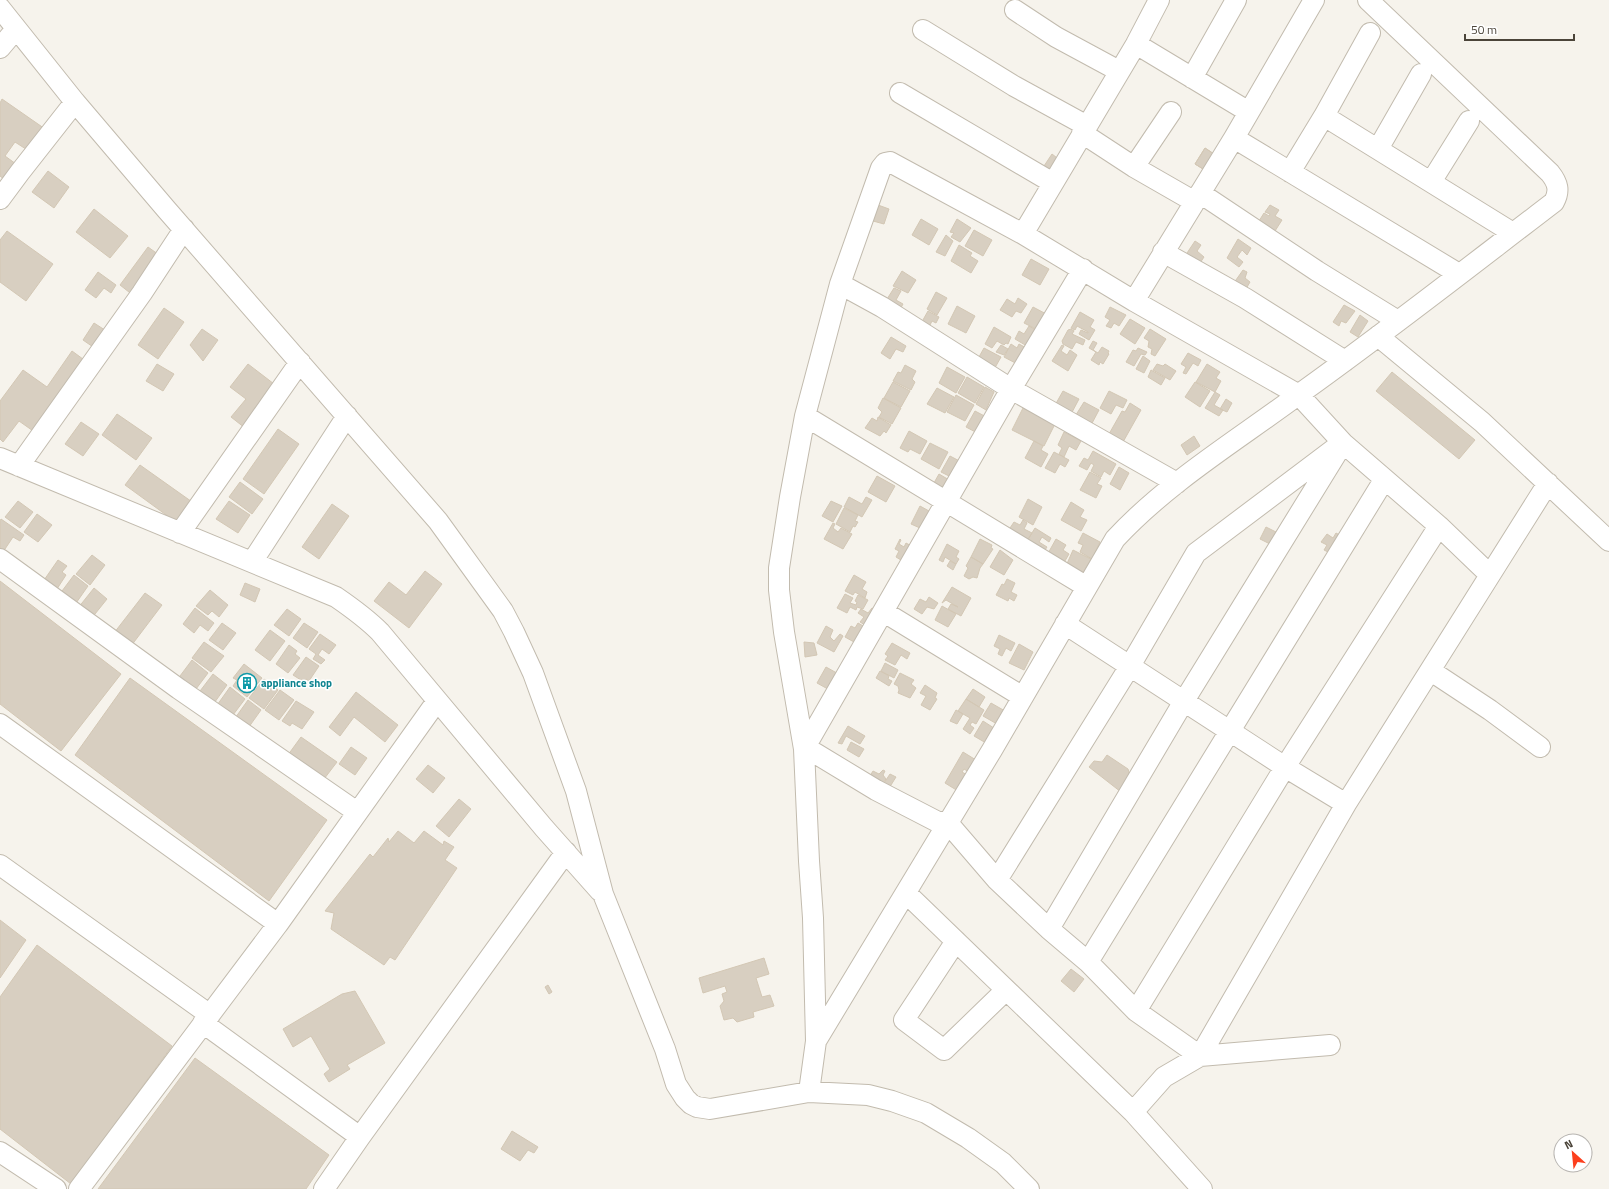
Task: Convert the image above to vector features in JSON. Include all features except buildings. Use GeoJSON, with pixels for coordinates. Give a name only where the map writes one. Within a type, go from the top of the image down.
{"type":"FeatureCollection","features":[{"type":"Feature","properties":{"kind":"street"},"geometry":{"type":"LineString","coordinates":[[1023,234],[1136,44],[1160,0]]}},
{"type":"Feature","properties":{"kind":"street"},"geometry":{"type":"LineString","coordinates":[[1192,78],[1236,0]]}},
{"type":"Feature","properties":{"kind":"street"},"geometry":{"type":"LineString","coordinates":[[1134,301],[1234,138],[1314,0]]}},
{"type":"Feature","properties":{"kind":"street"},"geometry":{"type":"LineString","coordinates":[[816,1041],[948,823],[1115,539],[1130,522],[1177,483],[1299,395],[1554,202],[1558,191],[1558,184],[1540,162],[1368,0]]}},
{"type":"Feature","properties":{"kind":"street"},"geometry":{"type":"LineString","coordinates":[[0,8],[75,102],[438,521],[488,589],[514,632],[534,673],[576,791],[603,894],[665,1049],[676,1084],[685,1098],[697,1107],[710,1109],[809,1092],[868,1095],[892,1101],[926,1113],[956,1130],[1003,1163],[1029,1189]]}},
{"type":"Feature","properties":{"kind":"street"},"geometry":{"type":"LineString","coordinates":[[1015,10],[1056,37],[1119,71]]}},
{"type":"Feature","properties":{"kind":"street"},"geometry":{"type":"LineString","coordinates":[[0,48],[16,29]]}},
{"type":"Feature","properties":{"kind":"street"},"geometry":{"type":"LineString","coordinates":[[923,30],[1084,130],[1134,167],[1198,197],[1398,321]]}},
{"type":"Feature","properties":{"kind":"street"},"geometry":{"type":"LineString","coordinates":[[1290,172],[1324,116],[1370,33]]}},
{"type":"Feature","properties":{"kind":"street"},"geometry":{"type":"LineString","coordinates":[[1136,44],[1249,112]]}},
{"type":"Feature","properties":{"kind":"street"},"geometry":{"type":"LineString","coordinates":[[1378,149],[1421,74]]}},
{"type":"Feature","properties":{"kind":"street"},"geometry":{"type":"LineString","coordinates":[[900,93],[1053,183]]}},
{"type":"Feature","properties":{"kind":"street"},"geometry":{"type":"LineString","coordinates":[[0,199],[75,102]]}},
{"type":"Feature","properties":{"kind":"street"},"geometry":{"type":"LineString","coordinates":[[1134,167],[1171,112]]}},
{"type":"Feature","properties":{"kind":"street"},"geometry":{"type":"LineString","coordinates":[[1324,116],[1513,233]]}},
{"type":"Feature","properties":{"kind":"street"},"geometry":{"type":"LineString","coordinates":[[1431,182],[1469,121]]}},
{"type":"Feature","properties":{"kind":"street"},"geometry":{"type":"LineString","coordinates":[[1234,138],[1459,274]]}},
{"type":"Feature","properties":{"kind":"street"},"geometry":{"type":"LineString","coordinates":[[809,1092],[816,1041],[813,918],[809,861],[805,748],[796,707],[779,590],[781,548],[805,416],[840,284],[881,168],[887,162],[911,172],[1023,234],[1134,301],[1299,395],[1343,443],[1439,526],[1490,575]]}},
{"type":"Feature","properties":{"kind":"street"},"geometry":{"type":"LineString","coordinates":[[19,466],[142,293],[184,229]]}},
{"type":"Feature","properties":{"kind":"street"},"geometry":{"type":"LineString","coordinates":[[1164,252],[1245,298],[1345,360]]}},
{"type":"Feature","properties":{"kind":"street"},"geometry":{"type":"LineString","coordinates":[[805,748],[1083,269]]}},
{"type":"Feature","properties":{"kind":"street"},"geometry":{"type":"LineString","coordinates":[[840,284],[882,307],[1012,389],[1177,483]]}},
{"type":"Feature","properties":{"kind":"street"},"geometry":{"type":"LineString","coordinates":[[1378,336],[1482,422],[1609,541]]}},
{"type":"Feature","properties":{"kind":"street"},"geometry":{"type":"LineString","coordinates":[[180,533],[300,362]]}},
{"type":"Feature","properties":{"kind":"street"},"geometry":{"type":"LineString","coordinates":[[252,562],[347,416]]}},
{"type":"Feature","properties":{"kind":"street"},"geometry":{"type":"LineString","coordinates":[[805,416],[1087,587]]}},
{"type":"Feature","properties":{"kind":"street"},"geometry":{"type":"LineString","coordinates":[[996,880],[1130,666],[1196,553],[1343,443]]}},
{"type":"Feature","properties":{"kind":"street"},"geometry":{"type":"LineString","coordinates":[[1049,929],[1184,701],[1343,443]]}},
{"type":"Feature","properties":{"kind":"street"},"geometry":{"type":"LineString","coordinates":[[0,458],[336,597],[348,605],[371,622],[380,632],[437,701],[603,894]]}},
{"type":"Feature","properties":{"kind":"street"},"geometry":{"type":"LineString","coordinates":[[1088,962],[1229,730],[1384,480]]}},
{"type":"Feature","properties":{"kind":"street"},"geometry":{"type":"LineString","coordinates":[[1200,1056],[1346,804],[1548,483]]}},
{"type":"Feature","properties":{"kind":"street"},"geometry":{"type":"LineString","coordinates":[[1136,1011],[1285,767],[1439,526]]}},
{"type":"Feature","properties":{"kind":"street"},"geometry":{"type":"LineString","coordinates":[[0,558],[179,689],[357,812]]}},
{"type":"Feature","properties":{"kind":"street"},"geometry":{"type":"LineString","coordinates":[[884,612],[1023,697]]}},
{"type":"Feature","properties":{"kind":"street"},"geometry":{"type":"LineString","coordinates":[[1065,624],[1285,767],[1346,804]]}},
{"type":"Feature","properties":{"kind":"street"},"geometry":{"type":"LineString","coordinates":[[1431,670],[1490,710],[1540,747]]}},
{"type":"Feature","properties":{"kind":"street"},"geometry":{"type":"LineString","coordinates":[[79,1189],[278,924],[437,701]]}},
{"type":"Feature","properties":{"kind":"street"},"geometry":{"type":"LineString","coordinates":[[0,724],[278,924]]}},
{"type":"Feature","properties":{"kind":"street"},"geometry":{"type":"LineString","coordinates":[[805,748],[876,790],[936,821],[948,823],[996,880],[1049,929],[1088,962],[1136,1011],[1200,1056]]}},
{"type":"Feature","properties":{"kind":"street"},"geometry":{"type":"LineString","coordinates":[[324,1189],[566,852]]}},
{"type":"Feature","properties":{"kind":"street"},"geometry":{"type":"LineString","coordinates":[[0,865],[206,1019],[360,1137]]}},
{"type":"Feature","properties":{"kind":"street"},"geometry":{"type":"LineString","coordinates":[[906,893],[1133,1112],[1202,1189]]}},
{"type":"Feature","properties":{"kind":"street"},"geometry":{"type":"LineString","coordinates":[[956,941],[904,1020],[944,1050],[1006,990]]}},
{"type":"Feature","properties":{"kind":"street"},"geometry":{"type":"LineString","coordinates":[[1133,1112],[1164,1078],[1200,1056],[1330,1046]]}},
{"type":"Feature","properties":{"kind":"street"},"geometry":{"type":"LineString","coordinates":[[0,1152],[56,1189]]}},
{"type":"Feature","properties":{"kind":"place","name":"appliance shop"},"geometry":{"type":"Point","coordinates":[247,683]}}]}
